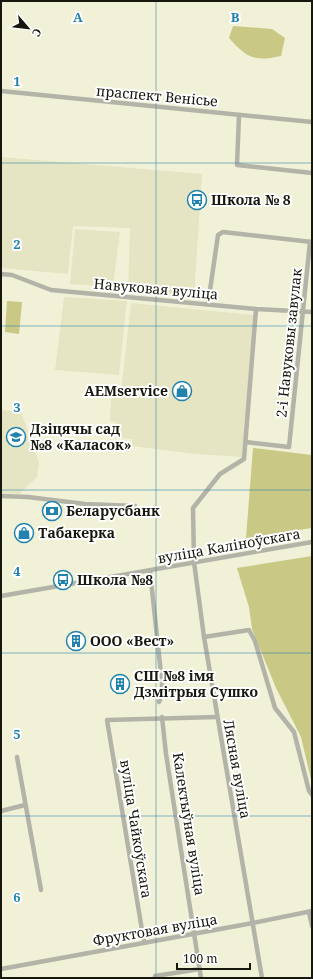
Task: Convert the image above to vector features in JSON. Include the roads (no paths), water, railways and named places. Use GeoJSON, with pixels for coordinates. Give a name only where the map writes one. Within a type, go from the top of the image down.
{"type":"FeatureCollection","features":[{"type":"Feature","properties":{"kind":"street","name":"праспект Венісье"},"geometry":{"type":"LineString","coordinates":[[1,91],[312,122]]}},
{"type":"Feature","properties":{"kind":"street"},"geometry":{"type":"LineString","coordinates":[[239,115],[237,166],[312,173]]}},
{"type":"Feature","properties":{"kind":"street"},"geometry":{"type":"LineString","coordinates":[[208,304],[218,235],[223,232],[311,242]]}},
{"type":"Feature","properties":{"kind":"street","name":"2-і Навуковы завулак"},"geometry":{"type":"LineString","coordinates":[[246,442],[289,447],[311,242]]}},
{"type":"Feature","properties":{"kind":"street","name":"Навуковая вуліца"},"geometry":{"type":"LineString","coordinates":[[1,274],[12,275],[51,290],[256,309],[312,312]]}},
{"type":"Feature","properties":{"kind":"street"},"geometry":{"type":"LineString","coordinates":[[246,442],[256,309]]}},
{"type":"Feature","properties":{"kind":"street","name":"Лясная вуліца"},"geometry":{"type":"LineString","coordinates":[[246,442],[244,460],[220,474],[193,508],[194,562],[217,717],[262,978]]}},
{"type":"Feature","properties":{"kind":"street"},"geometry":{"type":"LineString","coordinates":[[1,496],[28,497],[85,504],[135,506]]}},
{"type":"Feature","properties":{"kind":"street","name":"вуліца Каліноўскага"},"geometry":{"type":"LineString","coordinates":[[1,596],[150,572],[194,562],[312,542]]}},
{"type":"Feature","properties":{"kind":"street","name":"вуліца Каліноўскага"},"geometry":{"type":"LineString","coordinates":[[150,572],[162,682],[162,693],[159,702]]}},
{"type":"Feature","properties":{"kind":"street"},"geometry":{"type":"LineString","coordinates":[[204,637],[249,630],[254,641],[275,708],[294,732],[309,791],[312,795]]}},
{"type":"Feature","properties":{"kind":"street"},"geometry":{"type":"LineString","coordinates":[[162,717],[217,717]]}},
{"type":"Feature","properties":{"kind":"street","name":"вуліца Чайкоўскага"},"geometry":{"type":"LineString","coordinates":[[144,942],[107,720],[162,717]]}},
{"type":"Feature","properties":{"kind":"street","name":"Калектыўная вуліца"},"geometry":{"type":"LineString","coordinates":[[162,717],[166,754],[201,978]]}},
{"type":"Feature","properties":{"kind":"street"},"geometry":{"type":"LineString","coordinates":[[17,757],[41,890]]}},
{"type":"Feature","properties":{"kind":"street"},"geometry":{"type":"LineString","coordinates":[[1,811],[25,805]]}},
{"type":"Feature","properties":{"kind":"street"},"geometry":{"type":"LineString","coordinates":[[310,911],[312,926]]}},
{"type":"Feature","properties":{"kind":"street","name":"Фруктовая вуліца"},"geometry":{"type":"LineString","coordinates":[[1,969],[195,934],[310,911]]}},
{"type":"Feature","properties":{"kind":"street"},"geometry":{"type":"LineString","coordinates":[[155,978],[155,976],[200,969]]}},
{"type":"Feature","properties":{"kind":"place","name":"Школа № 8"},"geometry":{"type":"Point","coordinates":[197,200]}},
{"type":"Feature","properties":{"kind":"place","name":"AEMservice"},"geometry":{"type":"Point","coordinates":[182,391]}},
{"type":"Feature","properties":{"kind":"place","name":"Дзіцячы сад №8 «Каласок»"},"geometry":{"type":"Point","coordinates":[16,437]}},
{"type":"Feature","properties":{"kind":"place","name":"Беларусбанк"},"geometry":{"type":"Point","coordinates":[52,511]}},
{"type":"Feature","properties":{"kind":"place","name":"Табакерка"},"geometry":{"type":"Point","coordinates":[24,533]}},
{"type":"Feature","properties":{"kind":"place","name":"Школа №8"},"geometry":{"type":"Point","coordinates":[63,580]}},
{"type":"Feature","properties":{"kind":"place","name":"ООО «Вест»"},"geometry":{"type":"Point","coordinates":[76,641]}},
{"type":"Feature","properties":{"kind":"place","name":"СШ №8 імя Дзмітрыя Сушко"},"geometry":{"type":"Point","coordinates":[120,684]}}]}
